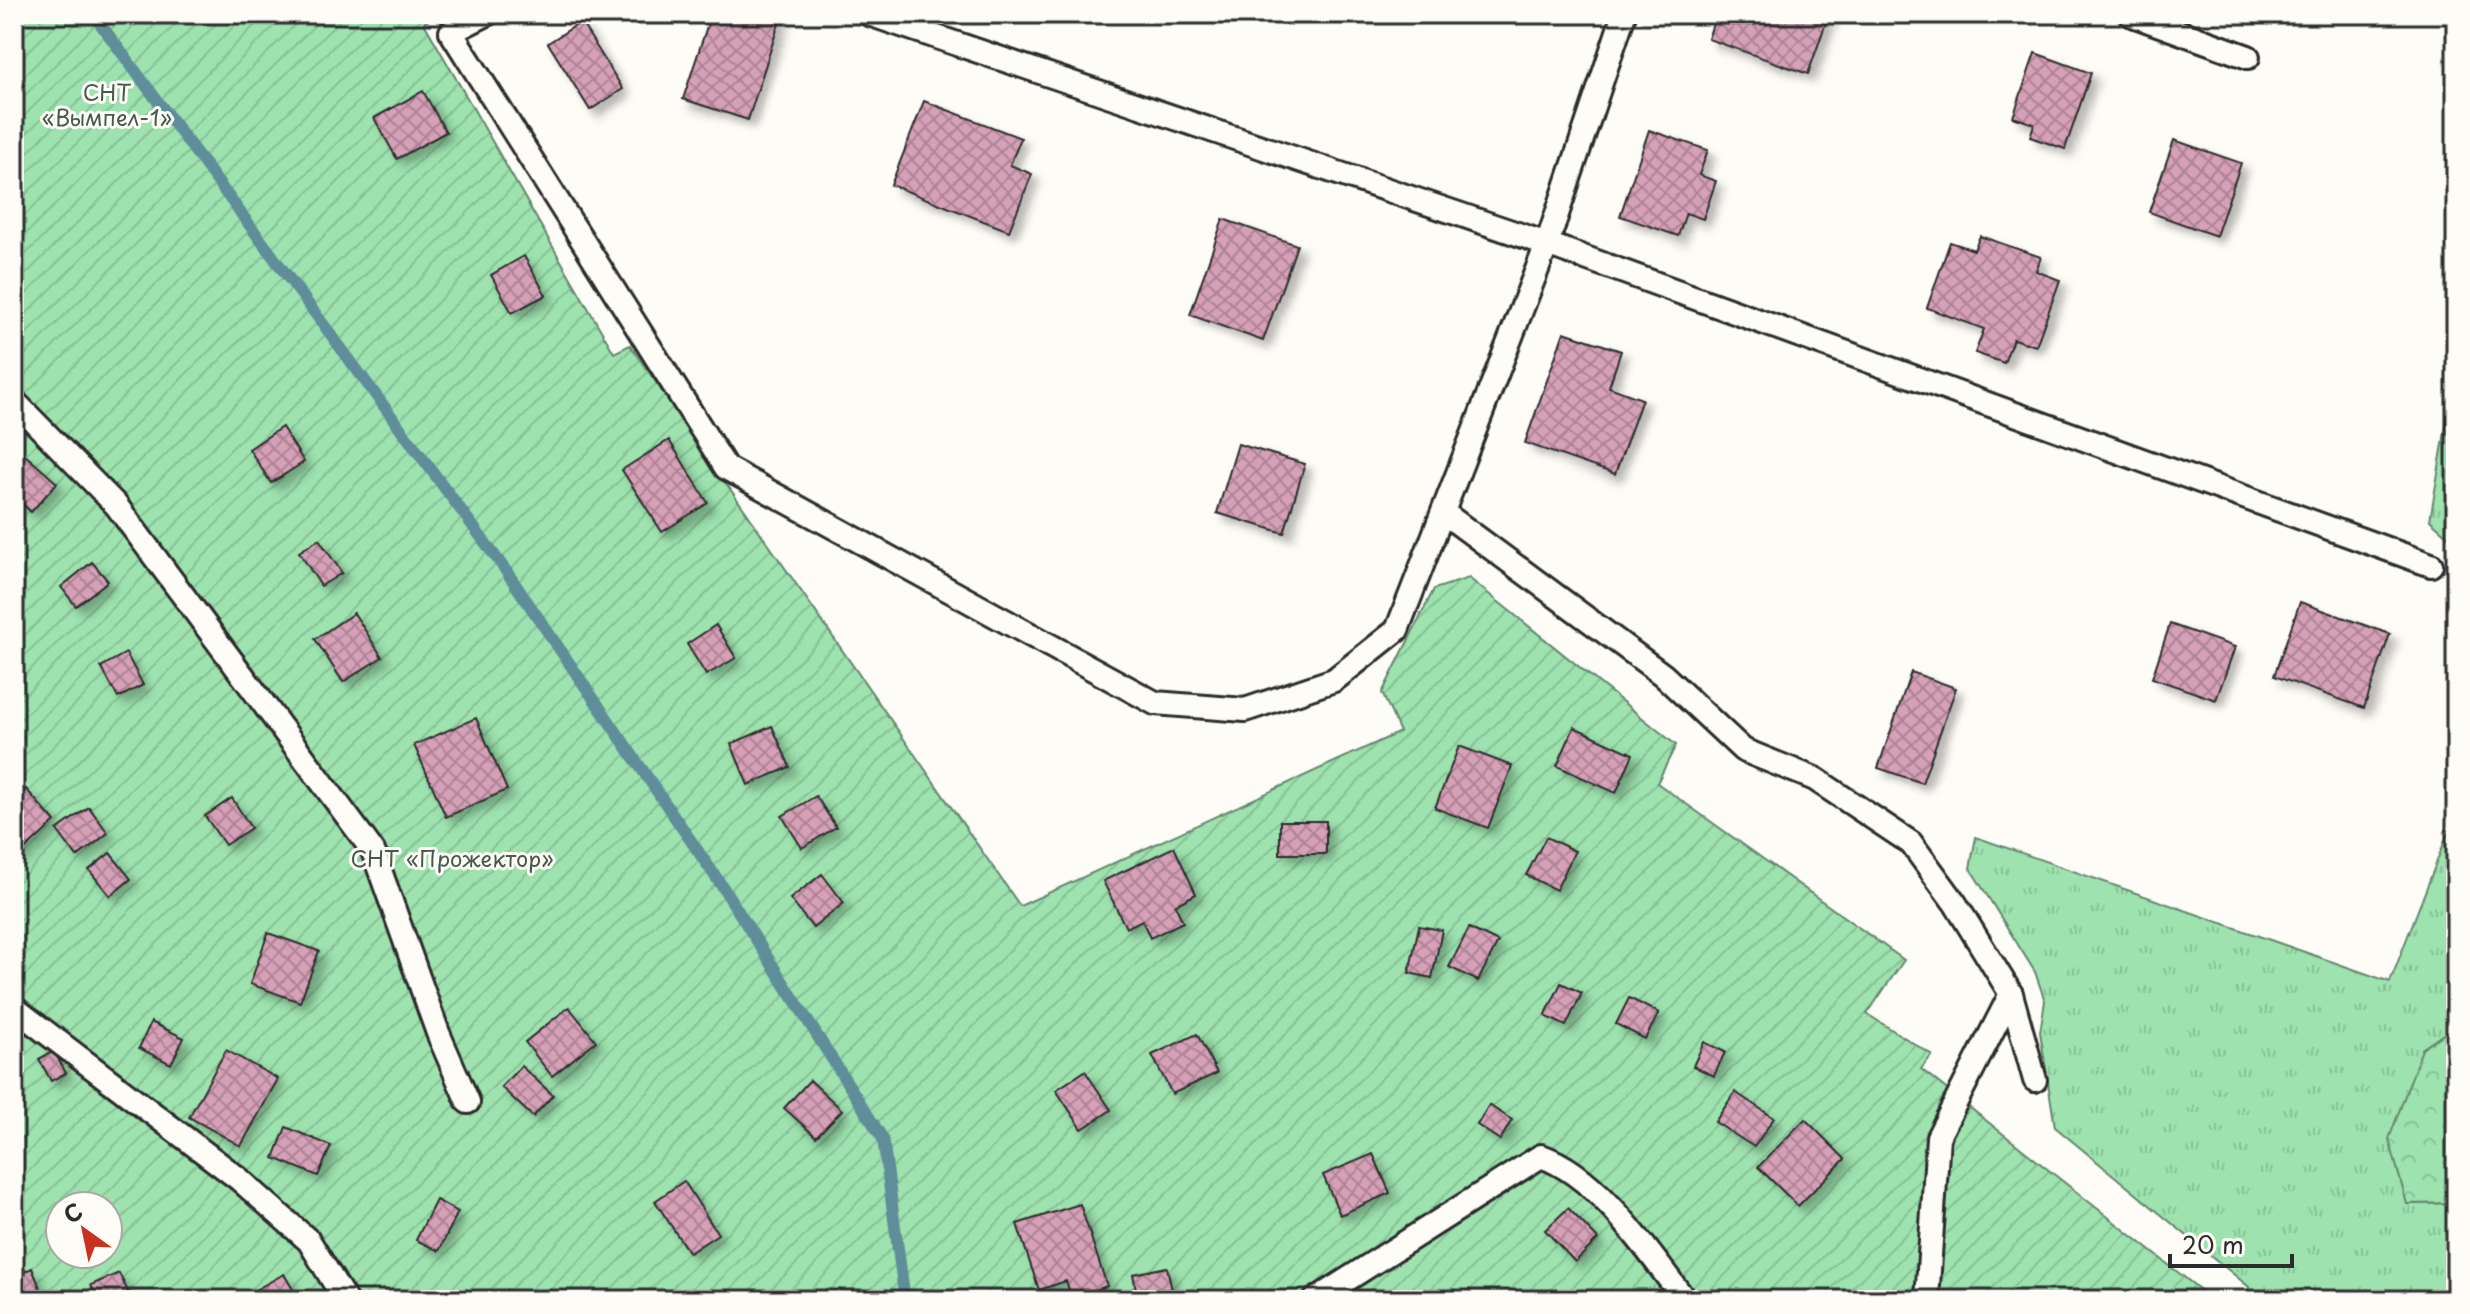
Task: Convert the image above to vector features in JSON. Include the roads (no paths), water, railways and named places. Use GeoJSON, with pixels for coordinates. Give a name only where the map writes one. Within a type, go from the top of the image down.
{"type":"FeatureCollection","features":[{"type":"Feature","properties":{"kind":"lane"},"geometry":{"type":"LineString","coordinates":[[487,14],[451,32],[726,468],[1155,703],[1245,710],[1334,680],[1397,630],[1547,244],[1624,14]]}},
{"type":"Feature","properties":{"kind":"lane"},"geometry":{"type":"LineString","coordinates":[[869,14],[1547,244],[2431,565]]}},
{"type":"Feature","properties":{"kind":"lane"},"geometry":{"type":"LineString","coordinates":[[2130,14],[2248,57]]}},
{"type":"Feature","properties":{"kind":"lane"},"geometry":{"type":"LineString","coordinates":[[14,401],[116,505],[373,851],[438,1033],[468,1102]]}},
{"type":"Feature","properties":{"kind":"lane"},"geometry":{"type":"LineString","coordinates":[[1444,513],[1663,675],[1743,750],[1815,779],[1911,843],[1955,903],[2011,994],[2035,1080]]}},
{"type":"Feature","properties":{"kind":"lane"},"geometry":{"type":"LineString","coordinates":[[1927,1300],[1938,1137],[2011,994]]}},
{"type":"Feature","properties":{"kind":"lane"},"geometry":{"type":"LineString","coordinates":[[14,1008],[239,1179],[309,1241],[345,1300]]}},
{"type":"Feature","properties":{"kind":"lane"},"geometry":{"type":"LineString","coordinates":[[1315,1300],[1541,1156],[1562,1163],[1627,1224],[1685,1300]]}},
{"type":"Feature","properties":{"kind":"waterway"},"geometry":{"type":"LineString","coordinates":[[93,14],[504,568],[724,889],[883,1139],[905,1300]]}},
{"type":"Feature","properties":{"kind":"park label","name":"СНТ «Вымпел-1»"},"geometry":{"type":"Point","coordinates":[107,106]}},
{"type":"Feature","properties":{"kind":"park label","name":"СНТ «Прожектор»"},"geometry":{"type":"Point","coordinates":[452,859]}}]}
